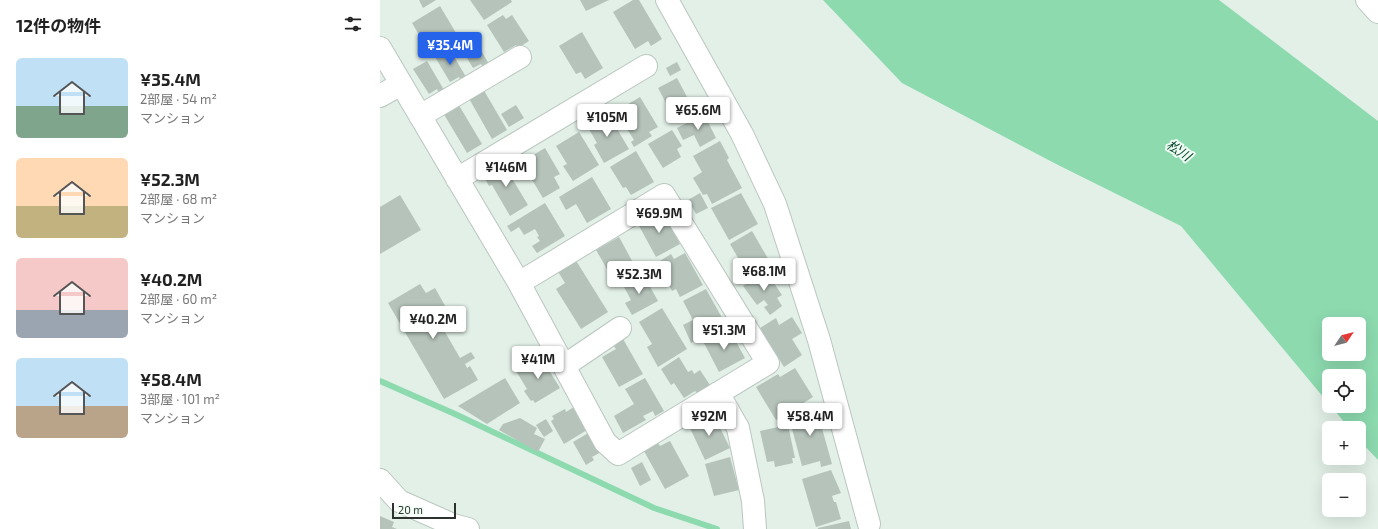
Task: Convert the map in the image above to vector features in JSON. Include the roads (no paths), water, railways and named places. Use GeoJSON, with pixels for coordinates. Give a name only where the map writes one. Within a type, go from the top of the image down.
{"type":"FeatureCollection","features":[{"type":"Feature","properties":{"kind":"street"},"geometry":{"type":"LineString","coordinates":[[667,0],[742,134],[775,204],[819,340],[869,524]]}},
{"type":"Feature","properties":{"kind":"street"},"geometry":{"type":"LineString","coordinates":[[1367,0],[1378,12]]}},
{"type":"Feature","properties":{"kind":"street"},"geometry":{"type":"LineString","coordinates":[[380,48],[519,283],[605,442],[618,454],[768,363],[664,195],[519,283]]}},
{"type":"Feature","properties":{"kind":"street"},"geometry":{"type":"LineString","coordinates":[[420,116],[520,57]]}},
{"type":"Feature","properties":{"kind":"street"},"geometry":{"type":"LineString","coordinates":[[457,179],[646,66]]}},
{"type":"Feature","properties":{"kind":"street"},"geometry":{"type":"LineString","coordinates":[[380,96],[401,84]]}},
{"type":"Feature","properties":{"kind":"street"},"geometry":{"type":"LineString","coordinates":[[564,366],[620,328]]}},
{"type":"Feature","properties":{"kind":"street"},"geometry":{"type":"LineString","coordinates":[[718,394],[738,428],[753,501],[755,529]]}},
{"type":"Feature","properties":{"kind":"street"},"geometry":{"type":"LineString","coordinates":[[380,480],[389,498],[453,525],[468,529]]}},
{"type":"Feature","properties":{"kind":"water","name":"松川"},"geometry":{"type":"Polygon","coordinates":[[[823,0],[1219,0],[1378,121],[1378,460],[1366,447],[1366,421],[1343,421],[1337,413],[1366,413],[1366,369],[1322,369],[1322,396],[1181,226],[1060,166],[902,83],[823,0]]]}},
{"type":"Feature","properties":{"kind":"waterway"},"geometry":{"type":"LineString","coordinates":[[380,381],[455,414],[654,508],[717,529]]}}]}
